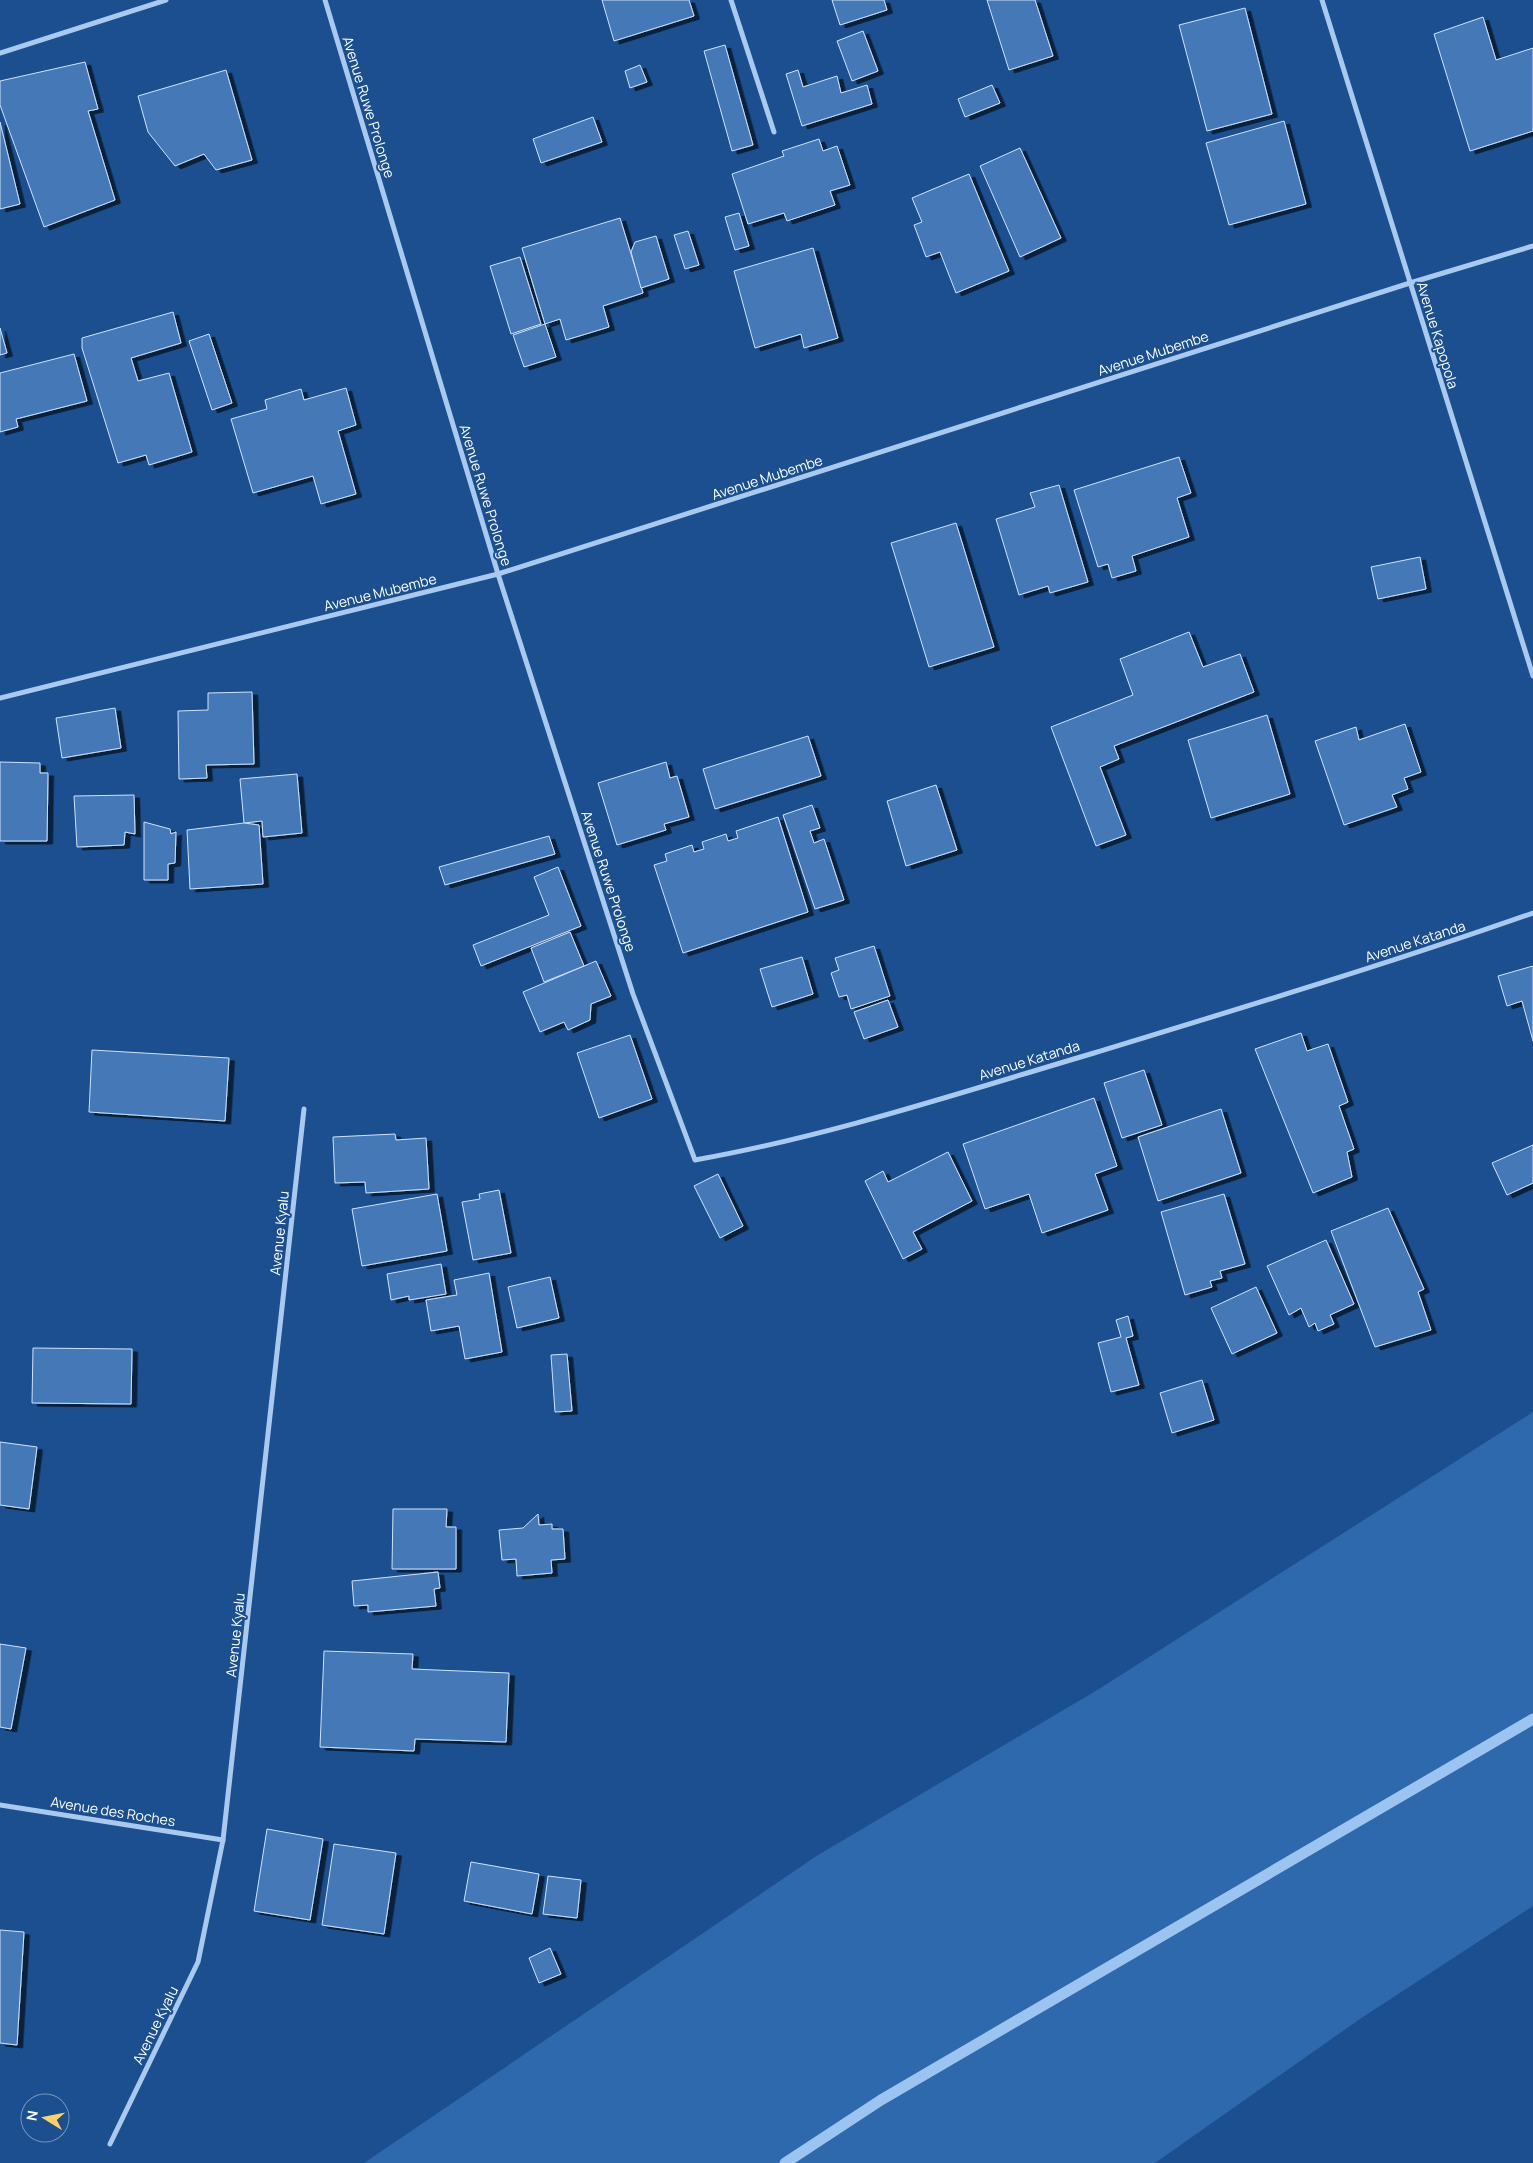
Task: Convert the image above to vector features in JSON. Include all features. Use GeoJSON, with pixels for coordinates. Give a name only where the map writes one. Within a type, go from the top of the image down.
{"type":"FeatureCollection","features":[{"type":"Feature","properties":{"kind":"street"},"geometry":{"type":"LineString","coordinates":[[0,53],[166,0]]}},
{"type":"Feature","properties":{"kind":"street","name":"Avenue Ruwe Prolonge"},"geometry":{"type":"LineString","coordinates":[[325,0],[498,574],[633,994]]}},
{"type":"Feature","properties":{"kind":"street"},"geometry":{"type":"LineString","coordinates":[[731,0],[774,132]]}},
{"type":"Feature","properties":{"kind":"street","name":"Avenue Kapopola"},"geometry":{"type":"LineString","coordinates":[[1322,0],[1533,676]]}},
{"type":"Feature","properties":{"kind":"street","name":"Avenue Mubembe"},"geometry":{"type":"LineString","coordinates":[[0,698],[498,574],[1533,246]]}},
{"type":"Feature","properties":{"kind":"street","name":"Avenue Katanda"},"geometry":{"type":"LineString","coordinates":[[633,994],[695,1160],[749,1150],[960,1093],[1415,955],[1533,913]]}},
{"type":"Feature","properties":{"kind":"street","name":"Avenue Kyalu"},"geometry":{"type":"LineString","coordinates":[[110,2144],[198,1962],[224,1840],[304,1109]]}},
{"type":"Feature","properties":{"kind":"street","name":"Avenue des Roches"},"geometry":{"type":"LineString","coordinates":[[0,1805],[224,1840]]}},
{"type":"Feature","properties":{"kind":"shaded area"},"geometry":{"type":"Polygon","coordinates":[[[1533,1412],[1533,1906],[1360,2019],[1155,2163],[364,2163],[818,1855],[1099,1689],[1533,1412]]]}},
{"type":"Feature","properties":{"kind":"building"},"geometry":{"type":"Polygon","coordinates":[[[602,0],[689,0],[694,16],[614,41],[602,0]]]}},
{"type":"Feature","properties":{"kind":"building"},"geometry":{"type":"Polygon","coordinates":[[[832,0],[884,0],[887,10],[840,25],[832,0]]]}},
{"type":"Feature","properties":{"kind":"building"},"geometry":{"type":"Polygon","coordinates":[[[987,0],[1035,0],[1053,56],[1009,70],[987,0]]]}},
{"type":"Feature","properties":{"kind":"building"},"geometry":{"type":"Polygon","coordinates":[[[1245,8],[1272,114],[1207,131],[1179,25],[1245,8]]]}},
{"type":"Feature","properties":{"kind":"building"},"geometry":{"type":"Polygon","coordinates":[[[1483,17],[1496,60],[1533,48],[1533,131],[1470,151],[1434,34],[1483,17]]]}},
{"type":"Feature","properties":{"kind":"building"},"geometry":{"type":"Polygon","coordinates":[[[863,31],[878,71],[852,81],[837,41],[863,31]]]}},
{"type":"Feature","properties":{"kind":"building"},"geometry":{"type":"Polygon","coordinates":[[[725,45],[753,145],[732,151],[704,51],[725,45]]]}},
{"type":"Feature","properties":{"kind":"building"},"geometry":{"type":"Polygon","coordinates":[[[85,62],[98,109],[88,111],[115,200],[44,227],[0,105],[0,81],[85,62]]]}},
{"type":"Feature","properties":{"kind":"building"},"geometry":{"type":"Polygon","coordinates":[[[640,65],[647,82],[630,88],[625,71],[640,65]]]}},
{"type":"Feature","properties":{"kind":"building"},"geometry":{"type":"Polygon","coordinates":[[[226,70],[252,160],[216,170],[204,154],[175,166],[148,132],[138,96],[226,70]]]}},
{"type":"Feature","properties":{"kind":"building"},"geometry":{"type":"Polygon","coordinates":[[[798,70],[803,87],[837,76],[841,93],[867,85],[872,104],[802,126],[786,74],[798,70]]]}},
{"type":"Feature","properties":{"kind":"building"},"geometry":{"type":"Polygon","coordinates":[[[992,85],[1000,103],[965,117],[958,99],[992,85]]]}},
{"type":"Feature","properties":{"kind":"building"},"geometry":{"type":"Polygon","coordinates":[[[593,117],[602,142],[541,163],[533,139],[593,117]]]}},
{"type":"Feature","properties":{"kind":"building"},"geometry":{"type":"Polygon","coordinates":[[[1284,121],[1306,204],[1229,225],[1206,143],[1284,121]]]}},
{"type":"Feature","properties":{"kind":"building"},"geometry":{"type":"Polygon","coordinates":[[[0,122],[20,204],[0,209],[0,122]]]}},
{"type":"Feature","properties":{"kind":"building"},"geometry":{"type":"Polygon","coordinates":[[[819,139],[823,151],[837,146],[850,185],[830,191],[835,205],[787,221],[784,213],[748,224],[732,174],[784,156],[782,151],[819,139]]]}},
{"type":"Feature","properties":{"kind":"building"},"geometry":{"type":"Polygon","coordinates":[[[1020,148],[1061,238],[1020,257],[980,166],[1020,148]]]}},
{"type":"Feature","properties":{"kind":"building"},"geometry":{"type":"Polygon","coordinates":[[[969,174],[1009,271],[956,293],[940,252],[926,257],[914,225],[922,222],[912,198],[969,174]]]}},
{"type":"Feature","properties":{"kind":"building"},"geometry":{"type":"Polygon","coordinates":[[[739,213],[749,246],[735,250],[725,217],[739,213]]]}},
{"type":"Feature","properties":{"kind":"building"},"geometry":{"type":"Polygon","coordinates":[[[620,218],[643,293],[603,306],[609,327],[566,340],[560,319],[545,324],[522,248],[620,218]]]}},
{"type":"Feature","properties":{"kind":"building"},"geometry":{"type":"Polygon","coordinates":[[[688,231],[699,265],[685,269],[674,235],[688,231]]]}},
{"type":"Feature","properties":{"kind":"building"},"geometry":{"type":"Polygon","coordinates":[[[656,236],[669,279],[641,288],[631,252],[635,242],[656,236]]]}},
{"type":"Feature","properties":{"kind":"building"},"geometry":{"type":"Polygon","coordinates":[[[813,248],[838,338],[804,348],[801,334],[755,348],[734,271],[813,248]]]}},
{"type":"Feature","properties":{"kind":"building"},"geometry":{"type":"Polygon","coordinates":[[[520,257],[541,324],[511,334],[490,266],[520,257]]]}},
{"type":"Feature","properties":{"kind":"building"},"geometry":{"type":"Polygon","coordinates":[[[173,312],[181,343],[131,358],[138,381],[169,373],[192,452],[149,465],[146,455],[118,463],[82,348],[82,338],[173,312]]]}},
{"type":"Feature","properties":{"kind":"building"},"geometry":{"type":"Polygon","coordinates":[[[545,324],[556,357],[524,367],[513,335],[545,324]]]}},
{"type":"Feature","properties":{"kind":"building"},"geometry":{"type":"Polygon","coordinates":[[[0,328],[7,353],[0,355],[0,328]]]}},
{"type":"Feature","properties":{"kind":"building"},"geometry":{"type":"Polygon","coordinates":[[[209,334],[232,403],[212,410],[189,341],[209,334]]]}},
{"type":"Feature","properties":{"kind":"building"},"geometry":{"type":"Polygon","coordinates":[[[74,354],[87,401],[16,419],[18,427],[0,432],[0,373],[74,354]]]}},
{"type":"Feature","properties":{"kind":"building"},"geometry":{"type":"Polygon","coordinates":[[[346,388],[356,425],[338,431],[356,494],[321,504],[313,476],[253,493],[231,419],[267,409],[265,400],[301,389],[304,400],[346,388]]]}},
{"type":"Feature","properties":{"kind":"building"},"geometry":{"type":"Polygon","coordinates":[[[1179,457],[1191,493],[1177,498],[1189,537],[1132,556],[1136,571],[1112,578],[1108,564],[1098,567],[1074,490],[1179,457]]]}},
{"type":"Feature","properties":{"kind":"building"},"geometry":{"type":"Polygon","coordinates":[[[1059,485],[1088,582],[1050,593],[1048,586],[1019,595],[996,519],[1035,507],[1030,493],[1059,485]]]}},
{"type":"Feature","properties":{"kind":"building"},"geometry":{"type":"Polygon","coordinates":[[[956,523],[994,647],[929,667],[891,543],[956,523]]]}},
{"type":"Feature","properties":{"kind":"building"},"geometry":{"type":"Polygon","coordinates":[[[1420,557],[1426,589],[1378,599],[1371,567],[1420,557]]]}},
{"type":"Feature","properties":{"kind":"building"},"geometry":{"type":"Polygon","coordinates":[[[1189,632],[1203,667],[1240,654],[1254,692],[1114,746],[1119,759],[1100,767],[1126,835],[1096,846],[1051,727],[1133,695],[1120,659],[1189,632]]]}},
{"type":"Feature","properties":{"kind":"building"},"geometry":{"type":"Polygon","coordinates":[[[252,692],[254,764],[206,765],[207,778],[179,779],[178,711],[208,710],[208,693],[252,692]]]}},
{"type":"Feature","properties":{"kind":"building"},"geometry":{"type":"Polygon","coordinates":[[[115,708],[121,748],[62,758],[56,718],[115,708]]]}},
{"type":"Feature","properties":{"kind":"building"},"geometry":{"type":"Polygon","coordinates":[[[1267,715],[1290,794],[1211,818],[1188,740],[1267,715]]]}},
{"type":"Feature","properties":{"kind":"building"},"geometry":{"type":"Polygon","coordinates":[[[1405,724],[1421,772],[1404,778],[1408,789],[1392,795],[1397,807],[1344,825],[1315,741],[1356,727],[1359,740],[1405,724]]]}},
{"type":"Feature","properties":{"kind":"building"},"geometry":{"type":"Polygon","coordinates":[[[808,736],[821,776],[715,809],[703,769],[808,736]]]}},
{"type":"Feature","properties":{"kind":"building"},"geometry":{"type":"Polygon","coordinates":[[[0,762],[40,763],[40,773],[48,773],[47,841],[0,841],[0,762]]]}},
{"type":"Feature","properties":{"kind":"building"},"geometry":{"type":"Polygon","coordinates":[[[666,762],[670,778],[677,776],[689,817],[664,824],[666,830],[617,845],[598,783],[666,762]]]}},
{"type":"Feature","properties":{"kind":"building"},"geometry":{"type":"Polygon","coordinates":[[[297,774],[302,833],[263,837],[262,821],[244,823],[240,779],[297,774]]]}},
{"type":"Feature","properties":{"kind":"building"},"geometry":{"type":"Polygon","coordinates":[[[936,785],[957,850],[906,866],[887,801],[936,785]]]}},
{"type":"Feature","properties":{"kind":"building"},"geometry":{"type":"Polygon","coordinates":[[[134,795],[135,834],[125,832],[124,845],[77,847],[74,796],[134,795]]]}},
{"type":"Feature","properties":{"kind":"building"},"geometry":{"type":"Polygon","coordinates":[[[812,805],[820,828],[810,831],[814,843],[824,839],[844,900],[815,909],[783,815],[812,805]]]}},
{"type":"Feature","properties":{"kind":"building"},"geometry":{"type":"Polygon","coordinates":[[[778,817],[808,912],[683,953],[654,865],[667,861],[665,854],[692,845],[694,852],[704,849],[702,842],[726,834],[728,841],[738,838],[736,831],[778,817]]]}},
{"type":"Feature","properties":{"kind":"building"},"geometry":{"type":"Polygon","coordinates":[[[144,822],[170,829],[171,834],[176,832],[175,863],[168,864],[168,880],[144,880],[144,822]]]}},
{"type":"Feature","properties":{"kind":"building"},"geometry":{"type":"Polygon","coordinates":[[[244,823],[259,825],[263,884],[190,889],[187,830],[244,823]]]}},
{"type":"Feature","properties":{"kind":"building"},"geometry":{"type":"Polygon","coordinates":[[[549,836],[555,854],[445,885],[439,867],[549,836]]]}},
{"type":"Feature","properties":{"kind":"building"},"geometry":{"type":"Polygon","coordinates":[[[558,867],[581,926],[481,966],[473,945],[549,915],[534,877],[558,867]]]}},
{"type":"Feature","properties":{"kind":"building"},"geometry":{"type":"Polygon","coordinates":[[[570,932],[584,966],[544,982],[531,948],[570,932]]]}},
{"type":"Feature","properties":{"kind":"building"},"geometry":{"type":"Polygon","coordinates":[[[874,946],[890,996],[851,1009],[847,995],[839,997],[831,973],[839,970],[835,958],[874,946]]]}},
{"type":"Feature","properties":{"kind":"building"},"geometry":{"type":"Polygon","coordinates":[[[802,957],[813,994],[772,1007],[760,969],[802,957]]]}},
{"type":"Feature","properties":{"kind":"building"},"geometry":{"type":"Polygon","coordinates":[[[596,961],[611,996],[591,1004],[590,1020],[568,1030],[564,1022],[540,1032],[523,992],[596,961]]]}},
{"type":"Feature","properties":{"kind":"building"},"geometry":{"type":"Polygon","coordinates":[[[1533,966],[1533,1041],[1522,1001],[1507,1006],[1498,976],[1533,966]]]}},
{"type":"Feature","properties":{"kind":"building"},"geometry":{"type":"Polygon","coordinates":[[[888,1000],[898,1027],[864,1039],[854,1012],[888,1000]]]}},
{"type":"Feature","properties":{"kind":"building"},"geometry":{"type":"Polygon","coordinates":[[[1301,1033],[1307,1051],[1328,1044],[1348,1102],[1339,1106],[1354,1149],[1347,1152],[1352,1177],[1313,1193],[1255,1049],[1301,1033]]]}},
{"type":"Feature","properties":{"kind":"building"},"geometry":{"type":"Polygon","coordinates":[[[630,1035],[652,1099],[599,1118],[577,1053],[630,1035]]]}},
{"type":"Feature","properties":{"kind":"building"},"geometry":{"type":"Polygon","coordinates":[[[92,1050],[229,1058],[225,1121],[89,1112],[92,1050]]]}},
{"type":"Feature","properties":{"kind":"building"},"geometry":{"type":"Polygon","coordinates":[[[1144,1070],[1162,1125],[1122,1138],[1104,1083],[1144,1070]]]}},
{"type":"Feature","properties":{"kind":"building"},"geometry":{"type":"Polygon","coordinates":[[[1094,1098],[1117,1166],[1095,1174],[1108,1210],[1042,1233],[1029,1194],[985,1209],[963,1144],[1094,1098]]]}},
{"type":"Feature","properties":{"kind":"building"},"geometry":{"type":"Polygon","coordinates":[[[1221,1109],[1241,1173],[1158,1201],[1138,1137],[1221,1109]]]}},
{"type":"Feature","properties":{"kind":"building"},"geometry":{"type":"Polygon","coordinates":[[[395,1134],[396,1140],[426,1138],[429,1189],[366,1193],[365,1182],[335,1183],[333,1137],[395,1134]]]}},
{"type":"Feature","properties":{"kind":"building"},"geometry":{"type":"Polygon","coordinates":[[[1533,1145],[1533,1183],[1507,1195],[1492,1163],[1533,1145]]]}},
{"type":"Feature","properties":{"kind":"building"},"geometry":{"type":"Polygon","coordinates":[[[948,1152],[972,1201],[913,1232],[922,1249],[903,1259],[865,1181],[883,1171],[888,1182],[948,1152]]]}},
{"type":"Feature","properties":{"kind":"building"},"geometry":{"type":"Polygon","coordinates":[[[718,1174],[743,1226],[720,1238],[694,1186],[718,1174]]]}},
{"type":"Feature","properties":{"kind":"building"},"geometry":{"type":"Polygon","coordinates":[[[499,1190],[511,1253],[473,1260],[462,1202],[480,1199],[479,1194],[499,1190]]]}},
{"type":"Feature","properties":{"kind":"building"},"geometry":{"type":"Polygon","coordinates":[[[437,1194],[447,1251],[362,1266],[352,1209],[437,1194]]]}},
{"type":"Feature","properties":{"kind":"building"},"geometry":{"type":"Polygon","coordinates":[[[1224,1194],[1245,1264],[1220,1271],[1222,1278],[1210,1281],[1212,1287],[1185,1295],[1161,1212],[1224,1194]]]}},
{"type":"Feature","properties":{"kind":"building"},"geometry":{"type":"Polygon","coordinates":[[[1388,1208],[1424,1289],[1418,1292],[1431,1330],[1375,1347],[1331,1231],[1388,1208]]]}},
{"type":"Feature","properties":{"kind":"building"},"geometry":{"type":"Polygon","coordinates":[[[1326,1240],[1354,1304],[1330,1315],[1334,1324],[1318,1331],[1315,1323],[1309,1327],[1301,1308],[1289,1315],[1267,1266],[1326,1240]]]}},
{"type":"Feature","properties":{"kind":"building"},"geometry":{"type":"Polygon","coordinates":[[[441,1264],[446,1294],[409,1300],[409,1296],[391,1300],[387,1274],[441,1264]]]}},
{"type":"Feature","properties":{"kind":"building"},"geometry":{"type":"Polygon","coordinates":[[[489,1273],[502,1352],[465,1359],[459,1326],[431,1331],[426,1300],[457,1295],[454,1280],[489,1273]]]}},
{"type":"Feature","properties":{"kind":"building"},"geometry":{"type":"Polygon","coordinates":[[[550,1277],[559,1318],[517,1328],[508,1287],[550,1277]]]}},
{"type":"Feature","properties":{"kind":"building"},"geometry":{"type":"Polygon","coordinates":[[[1256,1287],[1277,1333],[1232,1354],[1211,1308],[1256,1287]]]}},
{"type":"Feature","properties":{"kind":"building"},"geometry":{"type":"Polygon","coordinates":[[[1128,1316],[1133,1336],[1126,1338],[1139,1385],[1111,1392],[1098,1343],[1121,1337],[1116,1320],[1128,1316]]]}},
{"type":"Feature","properties":{"kind":"building"},"geometry":{"type":"Polygon","coordinates":[[[33,1348],[132,1349],[131,1404],[32,1403],[33,1348]]]}},
{"type":"Feature","properties":{"kind":"building"},"geometry":{"type":"Polygon","coordinates":[[[567,1354],[572,1411],[555,1412],[551,1355],[567,1354]]]}},
{"type":"Feature","properties":{"kind":"building"},"geometry":{"type":"Polygon","coordinates":[[[1202,1380],[1214,1420],[1172,1433],[1160,1393],[1202,1380]]]}},
{"type":"Feature","properties":{"kind":"building"},"geometry":{"type":"Polygon","coordinates":[[[0,1442],[37,1447],[29,1509],[0,1505],[0,1442]]]}},
{"type":"Feature","properties":{"kind":"building"},"geometry":{"type":"Polygon","coordinates":[[[393,1509],[447,1509],[446,1527],[456,1527],[456,1569],[392,1569],[393,1509]]]}},
{"type":"Feature","properties":{"kind":"building"},"geometry":{"type":"Polygon","coordinates":[[[538,1514],[539,1525],[552,1524],[552,1529],[563,1529],[565,1559],[551,1560],[552,1573],[517,1576],[516,1559],[502,1560],[499,1530],[523,1528],[538,1514]]]}},
{"type":"Feature","properties":{"kind":"building"},"geometry":{"type":"Polygon","coordinates":[[[438,1572],[440,1588],[434,1589],[436,1606],[368,1612],[368,1605],[354,1606],[352,1581],[438,1572]]]}},
{"type":"Feature","properties":{"kind":"building"},"geometry":{"type":"Polygon","coordinates":[[[0,1644],[26,1648],[11,1729],[0,1727],[0,1644]]]}},
{"type":"Feature","properties":{"kind":"building"},"geometry":{"type":"Polygon","coordinates":[[[324,1651],[413,1654],[412,1669],[509,1673],[506,1742],[415,1739],[414,1751],[320,1747],[324,1651]]]}},
{"type":"Feature","properties":{"kind":"building"},"geometry":{"type":"Polygon","coordinates":[[[267,1829],[323,1839],[310,1920],[254,1911],[267,1829]]]}},
{"type":"Feature","properties":{"kind":"building"},"geometry":{"type":"Polygon","coordinates":[[[334,1844],[396,1853],[384,1934],[322,1925],[334,1844]]]}},
{"type":"Feature","properties":{"kind":"building"},"geometry":{"type":"Polygon","coordinates":[[[471,1862],[539,1874],[532,1914],[464,1901],[471,1862]]]}},
{"type":"Feature","properties":{"kind":"building"},"geometry":{"type":"Polygon","coordinates":[[[548,1876],[581,1880],[577,1918],[543,1914],[548,1876]]]}},
{"type":"Feature","properties":{"kind":"building"},"geometry":{"type":"Polygon","coordinates":[[[0,1930],[24,1932],[17,2045],[0,2043],[0,1930]]]}},
{"type":"Feature","properties":{"kind":"building"},"geometry":{"type":"Polygon","coordinates":[[[550,1948],[561,1974],[539,1983],[529,1958],[550,1948]]]}},
{"type":"Feature","properties":{"kind":"waterway"},"geometry":{"type":"LineString","coordinates":[[785,2163],[881,2100],[1533,1719]]}}]}
